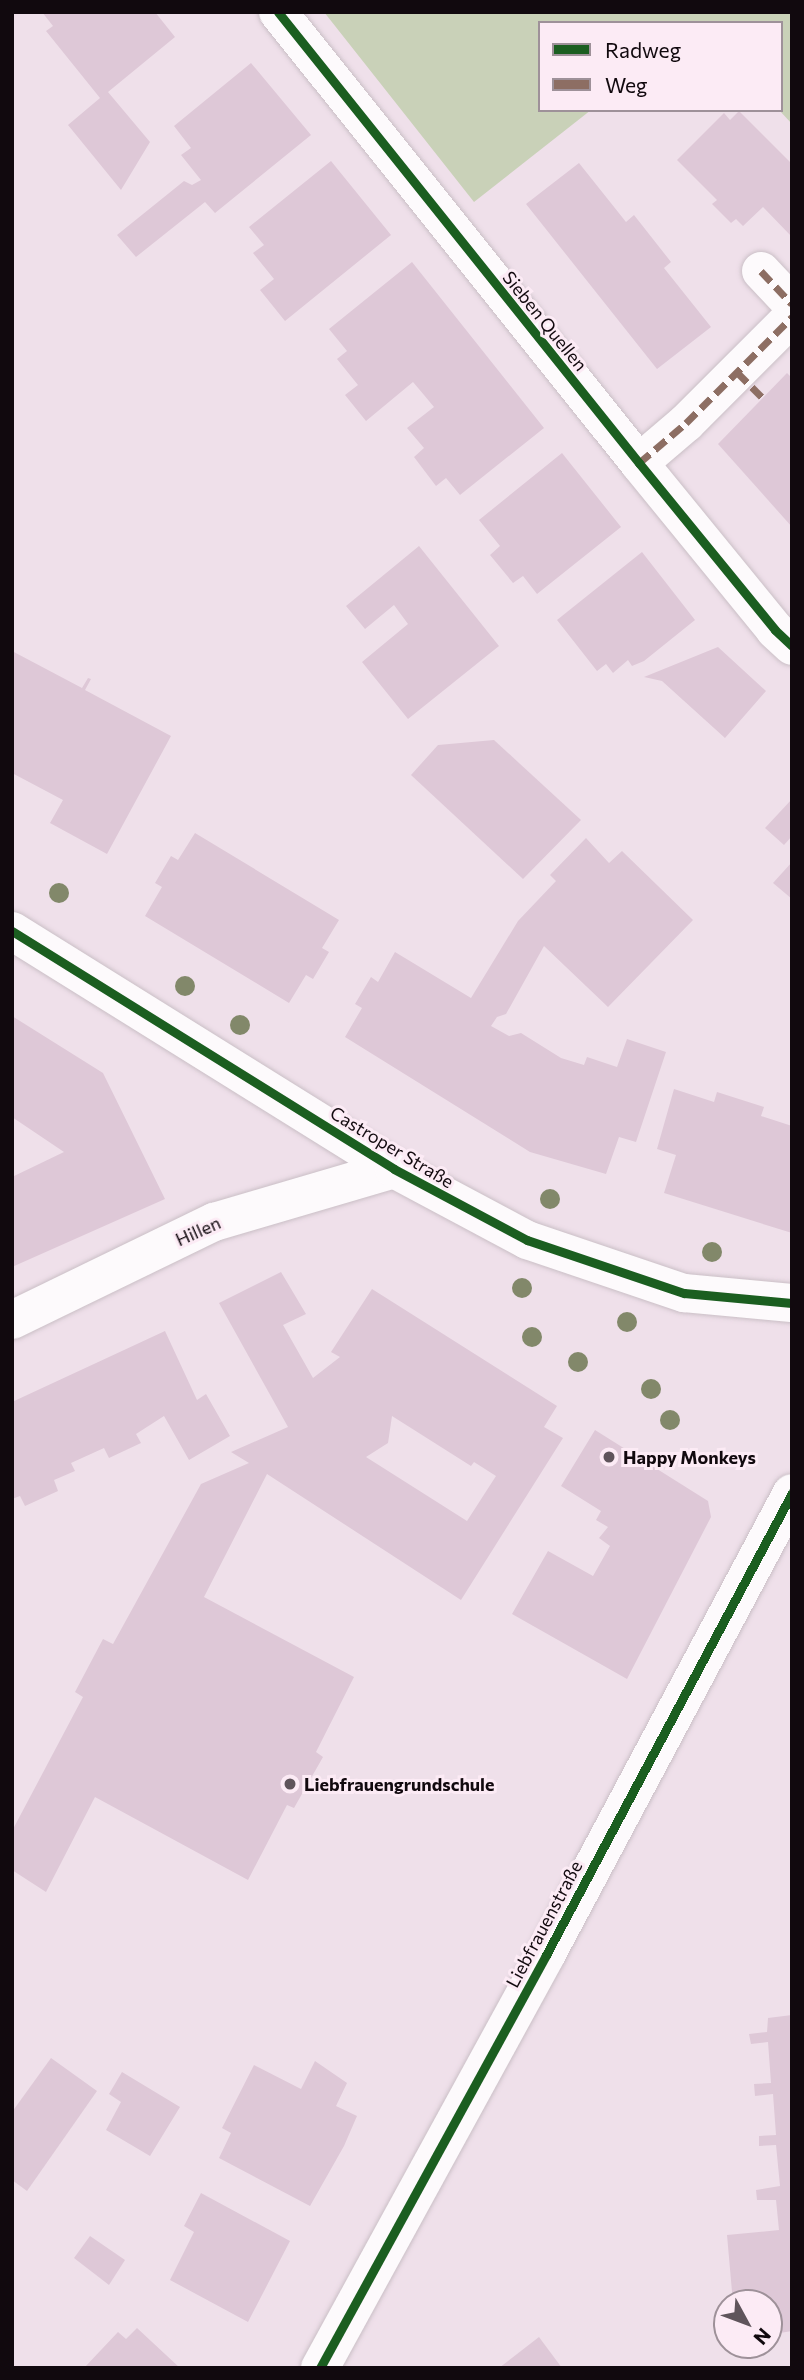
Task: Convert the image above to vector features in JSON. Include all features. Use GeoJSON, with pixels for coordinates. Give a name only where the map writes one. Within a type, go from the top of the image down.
{"type":"FeatureCollection","features":[{"type":"Feature","properties":{"kind":"street","name":"Sieben Quellen"},"geometry":{"type":"LineString","coordinates":[[278,12],[639,463],[775,630],[792,646]]}},
{"type":"Feature","properties":{"kind":"street"},"geometry":{"type":"LineString","coordinates":[[761,271],[792,304]]}},
{"type":"Feature","properties":{"kind":"street"},"geometry":{"type":"LineString","coordinates":[[639,463],[686,423],[792,317]]}},
{"type":"Feature","properties":{"kind":"street","name":"Castroper Straße"},"geometry":{"type":"LineString","coordinates":[[12,931],[394,1169],[527,1240],[684,1293],[792,1303]]}},
{"type":"Feature","properties":{"kind":"street","name":"Hillen"},"geometry":{"type":"LineString","coordinates":[[12,1320],[214,1222],[394,1169]]}},
{"type":"Feature","properties":{"kind":"street","name":"Liebfrauenstraße"},"geometry":{"type":"LineString","coordinates":[[320,2368],[546,1955],[792,1493]]}},
{"type":"Feature","properties":{"kind":"green space"},"geometry":{"type":"Polygon","coordinates":[[[324,12],[792,12],[792,124],[781,112],[783,112],[783,21],[538,21],[538,112],[588,112],[474,202],[324,12]]]}},
{"type":"Feature","properties":{"kind":"building"},"geometry":{"type":"Polygon","coordinates":[[[42,12],[155,12],[175,37],[108,92],[150,142],[121,190],[68,125],[100,98],[46,31],[53,26],[42,12]]]}},
{"type":"Feature","properties":{"kind":"building"},"geometry":{"type":"Polygon","coordinates":[[[251,63],[311,135],[215,213],[205,202],[136,257],[117,235],[184,181],[192,185],[201,180],[181,155],[191,148],[174,126],[251,63]]]}},
{"type":"Feature","properties":{"kind":"building"},"geometry":{"type":"Polygon","coordinates":[[[740,112],[792,164],[792,237],[763,207],[743,226],[736,219],[731,223],[712,204],[717,200],[677,160],[724,113],[730,120],[740,112]]]}},
{"type":"Feature","properties":{"kind":"building"},"geometry":{"type":"Polygon","coordinates":[[[331,161],[391,235],[285,321],[260,290],[274,279],[253,253],[264,245],[249,227],[331,161]]]}},
{"type":"Feature","properties":{"kind":"building"},"geometry":{"type":"Polygon","coordinates":[[[579,163],[626,222],[634,215],[671,262],[664,268],[711,327],[657,369],[526,204],[579,163]]]}},
{"type":"Feature","properties":{"kind":"building"},"geometry":{"type":"Polygon","coordinates":[[[412,262],[544,428],[460,495],[446,478],[436,486],[414,457],[424,448],[407,428],[434,407],[413,382],[366,421],[345,395],[358,385],[337,359],[347,351],[329,329],[412,262]]]}},
{"type":"Feature","properties":{"kind":"building"},"geometry":{"type":"Polygon","coordinates":[[[787,373],[792,378],[792,527],[718,444],[787,373]]]}},
{"type":"Feature","properties":{"kind":"building"},"geometry":{"type":"Polygon","coordinates":[[[562,453],[621,527],[537,594],[523,576],[513,583],[490,555],[500,546],[479,520],[562,453]]]}},
{"type":"Feature","properties":{"kind":"building"},"geometry":{"type":"Polygon","coordinates":[[[419,546],[499,646],[408,719],[362,662],[408,624],[394,605],[365,629],[346,606],[419,546]]]}},
{"type":"Feature","properties":{"kind":"building"},"geometry":{"type":"Polygon","coordinates":[[[642,552],[695,620],[644,661],[632,666],[628,660],[613,673],[606,664],[597,671],[557,620],[642,552]]]}},
{"type":"Feature","properties":{"kind":"building"},"geometry":{"type":"Polygon","coordinates":[[[718,647],[766,691],[725,738],[662,681],[644,677],[718,647]]]}},
{"type":"Feature","properties":{"kind":"building"},"geometry":{"type":"Polygon","coordinates":[[[12,651],[82,688],[88,678],[91,679],[85,690],[171,736],[107,854],[50,823],[63,800],[12,773],[12,651]]]}},
{"type":"Feature","properties":{"kind":"building"},"geometry":{"type":"Polygon","coordinates":[[[494,740],[581,820],[523,879],[411,775],[438,745],[494,740]]]}},
{"type":"Feature","properties":{"kind":"building"},"geometry":{"type":"Polygon","coordinates":[[[792,799],[792,836],[784,845],[765,828],[792,799]]]}},
{"type":"Feature","properties":{"kind":"building"},"geometry":{"type":"Polygon","coordinates":[[[195,833],[339,920],[322,948],[329,952],[313,979],[306,975],[289,1003],[145,916],[162,887],[155,883],[171,856],[178,860],[195,833]]]}},
{"type":"Feature","properties":{"kind":"building"},"geometry":{"type":"Polygon","coordinates":[[[586,838],[609,863],[622,851],[693,920],[608,1007],[544,946],[506,1014],[497,1017],[491,1026],[509,1036],[521,1033],[561,1058],[584,1065],[587,1057],[617,1067],[627,1039],[666,1052],[636,1142],[619,1137],[606,1174],[530,1152],[345,1037],[362,1008],[355,1004],[371,977],[378,982],[395,952],[471,998],[518,921],[556,881],[550,875],[586,838]]]}},
{"type":"Feature","properties":{"kind":"building"},"geometry":{"type":"Polygon","coordinates":[[[792,862],[792,899],[773,883],[792,862]]]}},
{"type":"Feature","properties":{"kind":"building"},"geometry":{"type":"Polygon","coordinates":[[[12,1016],[103,1073],[165,1199],[12,1267],[12,1177],[64,1152],[12,1117],[12,1016]]]}},
{"type":"Feature","properties":{"kind":"building"},"geometry":{"type":"Polygon","coordinates":[[[674,1089],[714,1102],[717,1092],[764,1107],[761,1116],[792,1126],[792,1233],[664,1193],[676,1155],[657,1149],[674,1089]]]}},
{"type":"Feature","properties":{"kind":"building"},"geometry":{"type":"Polygon","coordinates":[[[281,1272],[306,1314],[283,1325],[313,1378],[340,1357],[331,1352],[372,1289],[557,1406],[544,1427],[563,1438],[461,1600],[267,1474],[204,1597],[354,1677],[316,1752],[323,1757],[294,1808],[287,1805],[248,1880],[95,1797],[46,1892],[12,1870],[12,1831],[83,1697],[75,1692],[103,1639],[113,1644],[201,1484],[249,1463],[231,1452],[288,1427],[219,1303],[281,1272]],[[392,1416],[388,1443],[366,1457],[467,1521],[496,1476],[474,1462],[471,1466],[392,1416]]]}},
{"type":"Feature","properties":{"kind":"building"},"geometry":{"type":"Polygon","coordinates":[[[165,1331],[197,1400],[206,1394],[230,1436],[189,1460],[164,1416],[136,1434],[141,1443],[109,1458],[104,1448],[71,1463],[75,1471],[54,1480],[58,1491],[25,1506],[20,1496],[12,1499],[12,1402],[165,1331]]]}},
{"type":"Feature","properties":{"kind":"building"},"geometry":{"type":"Polygon","coordinates":[[[595,1430],[708,1501],[711,1517],[627,1679],[512,1614],[548,1551],[593,1576],[610,1546],[599,1538],[608,1527],[596,1520],[601,1511],[561,1486],[595,1430]]]}},
{"type":"Feature","properties":{"kind":"building"},"geometry":{"type":"Polygon","coordinates":[[[792,2015],[792,2331],[783,2332],[783,2289],[732,2289],[727,2235],[779,2230],[776,2200],[757,2200],[756,2190],[780,2186],[776,2145],[759,2146],[759,2136],[776,2135],[773,2094],[755,2096],[754,2084],[771,2083],[768,2042],[751,2044],[749,2034],[767,2032],[768,2018],[792,2015]]]}},
{"type":"Feature","properties":{"kind":"building"},"geometry":{"type":"Polygon","coordinates":[[[51,2058],[97,2091],[27,2191],[12,2180],[12,2112],[51,2058]]]}},
{"type":"Feature","properties":{"kind":"building"},"geometry":{"type":"Polygon","coordinates":[[[315,2061],[347,2083],[336,2106],[357,2116],[344,2146],[310,2206],[219,2158],[231,2133],[222,2128],[254,2065],[301,2089],[315,2061]]]}},
{"type":"Feature","properties":{"kind":"building"},"geometry":{"type":"Polygon","coordinates":[[[122,2072],[180,2107],[150,2156],[106,2130],[121,2102],[109,2094],[122,2072]]]}},
{"type":"Feature","properties":{"kind":"building"},"geometry":{"type":"Polygon","coordinates":[[[201,2193],[290,2241],[248,2322],[170,2280],[194,2232],[184,2226],[201,2193]]]}},
{"type":"Feature","properties":{"kind":"building"},"geometry":{"type":"Polygon","coordinates":[[[90,2236],[125,2260],[109,2285],[74,2258],[90,2236]]]}},
{"type":"Feature","properties":{"kind":"building"},"geometry":{"type":"Polygon","coordinates":[[[137,2328],[180,2368],[84,2368],[118,2332],[126,2339],[137,2328]]]}},
{"type":"Feature","properties":{"kind":"building"},"geometry":{"type":"Polygon","coordinates":[[[539,2337],[562,2368],[499,2368],[539,2337]]]}},
{"type":"Feature","properties":{"kind":"marked path"},"geometry":{"type":"LineString","coordinates":[[761,271],[792,304]]}},
{"type":"Feature","properties":{"kind":"marked path"},"geometry":{"type":"LineString","coordinates":[[639,463],[686,423],[792,317]]}},
{"type":"Feature","properties":{"kind":"marked path"},"geometry":{"type":"LineString","coordinates":[[737,372],[763,398]]}},
{"type":"Feature","properties":{"kind":"cycle path"},"geometry":{"type":"LineString","coordinates":[[278,12],[639,463],[775,630],[792,646]]}},
{"type":"Feature","properties":{"kind":"cycle path"},"geometry":{"type":"LineString","coordinates":[[12,931],[394,1169],[527,1240],[684,1293],[792,1303]]}},
{"type":"Feature","properties":{"kind":"cycle path"},"geometry":{"type":"LineString","coordinates":[[320,2368],[546,1955],[792,1493]]}},
{"type":"Feature","properties":{"kind":"place","name":"Happy Monkeys"},"geometry":{"type":"Point","coordinates":[609,1457]}},
{"type":"Feature","properties":{"kind":"place","name":"Liebfrauengrundschule"},"geometry":{"type":"Point","coordinates":[290,1784]}}]}
